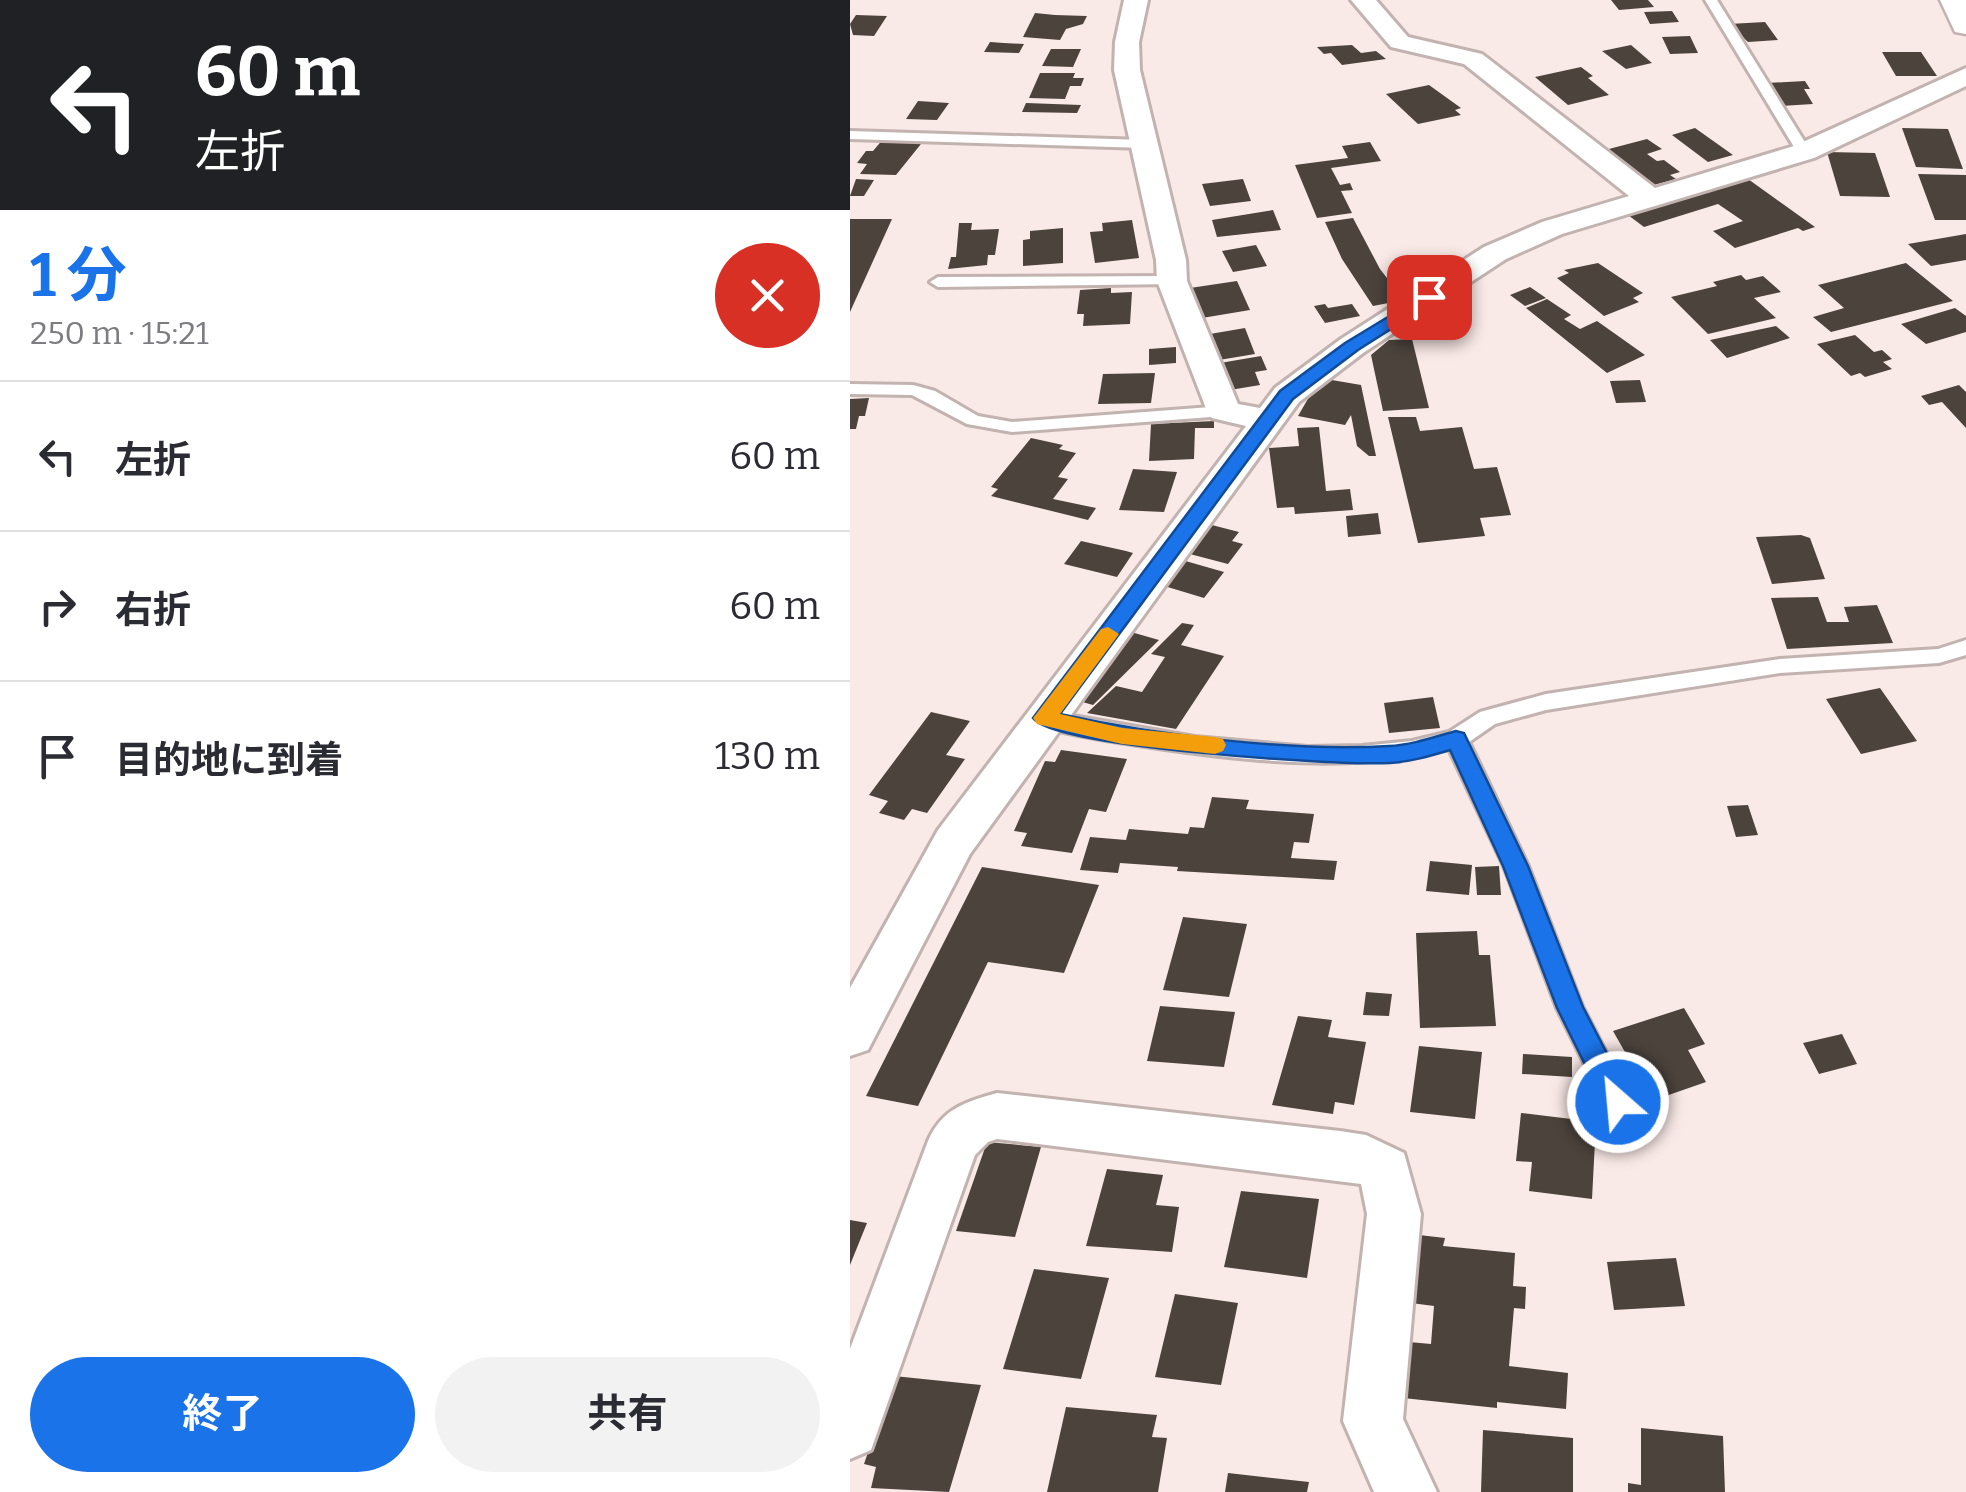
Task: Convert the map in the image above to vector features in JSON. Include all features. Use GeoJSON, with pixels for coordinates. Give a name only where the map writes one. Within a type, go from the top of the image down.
{"type":"FeatureCollection","features":[{"type":"Feature","properties":{"kind":"main road"},"geometry":{"type":"LineString","coordinates":[[1955,0],[1966,26]]}},
{"type":"Feature","properties":{"kind":"street"},"geometry":{"type":"LineString","coordinates":[[1136,0],[1126,42],[1127,70],[1172,260],[1172,281],[1224,411],[1267,420]]}},
{"type":"Feature","properties":{"kind":"street"},"geometry":{"type":"LineString","coordinates":[[1363,0],[1400,42],[1473,59],[1649,197]]}},
{"type":"Feature","properties":{"kind":"street"},"geometry":{"type":"LineString","coordinates":[[850,1035],[954,842],[1286,395],[1495,254],[1552,228],[1804,152],[1966,76]]}},
{"type":"Feature","properties":{"kind":"street"},"geometry":{"type":"LineString","coordinates":[[850,1429],[954,1141],[972,1122],[997,1116],[1245,1144],[1366,1159],[1385,1170],[1394,1214],[1374,1420],[1406,1492]]}},
{"type":"Feature","properties":{"kind":"lane"},"geometry":{"type":"LineString","coordinates":[[1711,0],[1804,152]]}},
{"type":"Feature","properties":{"kind":"lane"},"geometry":{"type":"LineString","coordinates":[[850,135],[1144,144]]}},
{"type":"Feature","properties":{"kind":"lane"},"geometry":{"type":"LineString","coordinates":[[938,282],[1172,281]]}},
{"type":"Feature","properties":{"kind":"lane"},"geometry":{"type":"LineString","coordinates":[[850,388],[913,390],[929,394],[972,420],[1012,427],[1224,411]]}},
{"type":"Feature","properties":{"kind":"lane"},"geometry":{"type":"LineString","coordinates":[[1044,718],[1122,736],[1303,754],[1390,755],[1424,750],[1456,739],[1488,718],[1546,702],[1780,666],[1939,656],[1966,647]]}},
{"type":"Feature","properties":{"kind":"lane"},"geometry":{"type":"LineString","coordinates":[[1456,739],[1516,866],[1570,1008],[1634,1134]]}},
{"type":"Feature","properties":{"kind":"building"},"geometry":{"type":"Polygon","coordinates":[[[1611,0],[1648,0],[1654,7],[1619,10],[1611,0]]]}},
{"type":"Feature","properties":{"kind":"building"},"geometry":{"type":"Polygon","coordinates":[[[1672,11],[1679,22],[1650,24],[1644,12],[1672,11]]]}},
{"type":"Feature","properties":{"kind":"building"},"geometry":{"type":"Polygon","coordinates":[[[1035,13],[1087,16],[1083,24],[1066,29],[1060,40],[1023,37],[1035,13]]]}},
{"type":"Feature","properties":{"kind":"building"},"geometry":{"type":"Polygon","coordinates":[[[856,15],[887,16],[874,36],[853,35],[850,24],[856,15]]]}},
{"type":"Feature","properties":{"kind":"building"},"geometry":{"type":"Polygon","coordinates":[[[1765,22],[1778,40],[1748,42],[1729,24],[1765,22]]]}},
{"type":"Feature","properties":{"kind":"building"},"geometry":{"type":"Polygon","coordinates":[[[1690,36],[1698,53],[1670,54],[1662,37],[1690,36]]]}},
{"type":"Feature","properties":{"kind":"building"},"geometry":{"type":"Polygon","coordinates":[[[990,42],[1024,44],[1019,53],[984,52],[990,42]]]}},
{"type":"Feature","properties":{"kind":"building"},"geometry":{"type":"Polygon","coordinates":[[[1352,45],[1361,53],[1376,51],[1386,59],[1342,65],[1331,53],[1324,54],[1317,47],[1352,45]]]}},
{"type":"Feature","properties":{"kind":"building"},"geometry":{"type":"Polygon","coordinates":[[[1631,45],[1652,63],[1626,69],[1602,51],[1631,45]]]}},
{"type":"Feature","properties":{"kind":"building"},"geometry":{"type":"Polygon","coordinates":[[[1051,49],[1081,49],[1073,67],[1042,66],[1051,49]]]}},
{"type":"Feature","properties":{"kind":"building"},"geometry":{"type":"Polygon","coordinates":[[[1882,52],[1921,52],[1937,76],[1896,76],[1882,52]]]}},
{"type":"Feature","properties":{"kind":"building"},"geometry":{"type":"Polygon","coordinates":[[[1581,67],[1609,95],[1568,105],[1535,77],[1581,67]]]}},
{"type":"Feature","properties":{"kind":"building"},"geometry":{"type":"Polygon","coordinates":[[[1040,73],[1075,73],[1073,78],[1084,78],[1081,86],[1070,86],[1065,99],[1029,98],[1040,73]]]}},
{"type":"Feature","properties":{"kind":"building"},"geometry":{"type":"Polygon","coordinates":[[[1805,81],[1810,89],[1804,89],[1813,104],[1781,106],[1767,83],[1805,81]]]}},
{"type":"Feature","properties":{"kind":"building"},"geometry":{"type":"Polygon","coordinates":[[[1429,85],[1461,108],[1455,110],[1461,115],[1418,124],[1386,94],[1429,85]]]}},
{"type":"Feature","properties":{"kind":"building"},"geometry":{"type":"Polygon","coordinates":[[[918,101],[949,103],[937,120],[906,119],[918,101]]]}},
{"type":"Feature","properties":{"kind":"building"},"geometry":{"type":"Polygon","coordinates":[[[1026,103],[1081,105],[1077,113],[1022,112],[1026,103]]]}},
{"type":"Feature","properties":{"kind":"building"},"geometry":{"type":"Polygon","coordinates":[[[1695,128],[1733,155],[1708,162],[1672,135],[1695,128]]]}},
{"type":"Feature","properties":{"kind":"building"},"geometry":{"type":"Polygon","coordinates":[[[1902,128],[1948,129],[1963,169],[1916,167],[1902,128]]]}},
{"type":"Feature","properties":{"kind":"building"},"geometry":{"type":"Polygon","coordinates":[[[884,138],[925,139],[896,175],[860,174],[867,164],[857,163],[884,138]]]}},
{"type":"Feature","properties":{"kind":"building"},"geometry":{"type":"Polygon","coordinates":[[[1647,139],[1662,149],[1647,154],[1680,172],[1670,175],[1676,179],[1650,186],[1605,150],[1647,139]]]}},
{"type":"Feature","properties":{"kind":"building"},"geometry":{"type":"Polygon","coordinates":[[[1370,142],[1381,161],[1331,168],[1340,185],[1350,183],[1353,190],[1341,191],[1352,213],[1317,218],[1295,165],[1348,158],[1342,146],[1370,142]]]}},
{"type":"Feature","properties":{"kind":"building"},"geometry":{"type":"Polygon","coordinates":[[[1827,152],[1875,153],[1890,197],[1840,196],[1827,152]]]}},
{"type":"Feature","properties":{"kind":"building"},"geometry":{"type":"Polygon","coordinates":[[[1918,174],[1966,175],[1966,220],[1935,220],[1918,174]]]}},
{"type":"Feature","properties":{"kind":"building"},"geometry":{"type":"Polygon","coordinates":[[[856,179],[874,180],[864,196],[850,196],[856,179]]]}},
{"type":"Feature","properties":{"kind":"building"},"geometry":{"type":"Polygon","coordinates":[[[1243,179],[1251,201],[1210,206],[1202,184],[1243,179]]]}},
{"type":"Feature","properties":{"kind":"building"},"geometry":{"type":"Polygon","coordinates":[[[1748,179],[1815,227],[1803,231],[1798,228],[1735,248],[1713,231],[1743,221],[1718,204],[1644,227],[1628,215],[1748,179]]]}},
{"type":"Feature","properties":{"kind":"building"},"geometry":{"type":"Polygon","coordinates":[[[1273,210],[1281,230],[1217,237],[1212,220],[1273,210]]]}},
{"type":"Feature","properties":{"kind":"building"},"geometry":{"type":"Polygon","coordinates":[[[1353,218],[1380,269],[1404,300],[1373,306],[1342,259],[1325,222],[1353,218]]]}},
{"type":"Feature","properties":{"kind":"building"},"geometry":{"type":"Polygon","coordinates":[[[850,219],[892,219],[850,312],[850,219]]]}},
{"type":"Feature","properties":{"kind":"building"},"geometry":{"type":"Polygon","coordinates":[[[1132,220],[1139,258],[1095,263],[1090,232],[1103,231],[1102,223],[1132,220]]]}},
{"type":"Feature","properties":{"kind":"building"},"geometry":{"type":"Polygon","coordinates":[[[959,223],[972,223],[971,230],[999,229],[995,255],[988,255],[987,265],[948,269],[951,257],[956,257],[959,223]]]}},
{"type":"Feature","properties":{"kind":"building"},"geometry":{"type":"Polygon","coordinates":[[[1063,228],[1063,263],[1023,266],[1023,240],[1030,239],[1030,231],[1063,228]]]}},
{"type":"Feature","properties":{"kind":"building"},"geometry":{"type":"Polygon","coordinates":[[[1966,234],[1966,260],[1931,266],[1908,244],[1966,234]]]}},
{"type":"Feature","properties":{"kind":"building"},"geometry":{"type":"Polygon","coordinates":[[[1256,245],[1267,266],[1233,272],[1222,251],[1256,245]]]}},
{"type":"Feature","properties":{"kind":"building"},"geometry":{"type":"Polygon","coordinates":[[[1598,263],[1643,293],[1633,298],[1639,302],[1604,316],[1557,278],[1569,273],[1564,270],[1598,263]]]}},
{"type":"Feature","properties":{"kind":"building"},"geometry":{"type":"Polygon","coordinates":[[[1906,263],[1953,301],[1831,332],[1813,317],[1844,308],[1818,285],[1906,263]]]}},
{"type":"Feature","properties":{"kind":"building"},"geometry":{"type":"Polygon","coordinates":[[[1741,275],[1746,280],[1763,276],[1781,292],[1754,298],[1776,318],[1708,334],[1671,297],[1717,286],[1713,282],[1741,275]]]}},
{"type":"Feature","properties":{"kind":"building"},"geometry":{"type":"Polygon","coordinates":[[[1237,281],[1250,310],[1202,318],[1190,288],[1237,281]]]}},
{"type":"Feature","properties":{"kind":"building"},"geometry":{"type":"Polygon","coordinates":[[[1530,287],[1546,298],[1525,306],[1510,295],[1530,287]]]}},
{"type":"Feature","properties":{"kind":"building"},"geometry":{"type":"Polygon","coordinates":[[[1111,288],[1111,293],[1132,292],[1130,324],[1083,326],[1084,314],[1077,314],[1080,290],[1111,288]]]}},
{"type":"Feature","properties":{"kind":"building"},"geometry":{"type":"Polygon","coordinates":[[[1547,299],[1571,315],[1564,319],[1580,329],[1597,321],[1645,355],[1607,373],[1526,308],[1547,299]]]}},
{"type":"Feature","properties":{"kind":"building"},"geometry":{"type":"Polygon","coordinates":[[[1325,304],[1328,308],[1352,304],[1360,316],[1325,323],[1314,306],[1325,304]]]}},
{"type":"Feature","properties":{"kind":"building"},"geometry":{"type":"Polygon","coordinates":[[[1955,308],[1966,316],[1966,332],[1926,344],[1901,324],[1955,308]]]}},
{"type":"Feature","properties":{"kind":"building"},"geometry":{"type":"Polygon","coordinates":[[[1776,326],[1790,338],[1727,358],[1710,340],[1776,326]]]}},
{"type":"Feature","properties":{"kind":"building"},"geometry":{"type":"Polygon","coordinates":[[[1245,328],[1255,354],[1219,360],[1210,334],[1245,328]]]}},
{"type":"Feature","properties":{"kind":"building"},"geometry":{"type":"Polygon","coordinates":[[[1855,335],[1874,352],[1882,350],[1892,359],[1883,362],[1892,369],[1865,377],[1860,373],[1851,376],[1817,344],[1855,335]]]}},
{"type":"Feature","properties":{"kind":"building"},"geometry":{"type":"Polygon","coordinates":[[[1412,339],[1429,408],[1383,411],[1371,355],[1389,340],[1412,339]]]}},
{"type":"Feature","properties":{"kind":"building"},"geometry":{"type":"Polygon","coordinates":[[[1176,347],[1176,363],[1149,365],[1149,349],[1176,347]]]}},
{"type":"Feature","properties":{"kind":"building"},"geometry":{"type":"Polygon","coordinates":[[[1261,356],[1267,370],[1255,372],[1260,385],[1230,390],[1220,363],[1261,356]]]}},
{"type":"Feature","properties":{"kind":"building"},"geometry":{"type":"Polygon","coordinates":[[[1155,373],[1151,403],[1098,404],[1103,374],[1155,373]]]}},
{"type":"Feature","properties":{"kind":"building"},"geometry":{"type":"Polygon","coordinates":[[[1320,378],[1361,385],[1376,456],[1369,456],[1357,446],[1351,415],[1345,425],[1298,416],[1320,378]]]}},
{"type":"Feature","properties":{"kind":"building"},"geometry":{"type":"Polygon","coordinates":[[[1640,380],[1646,402],[1616,403],[1610,381],[1640,380]]]}},
{"type":"Feature","properties":{"kind":"building"},"geometry":{"type":"Polygon","coordinates":[[[1959,385],[1966,392],[1966,428],[1942,402],[1929,405],[1921,396],[1959,385]]]}},
{"type":"Feature","properties":{"kind":"building"},"geometry":{"type":"Polygon","coordinates":[[[869,398],[865,416],[859,416],[856,429],[850,429],[850,399],[869,398]]]}},
{"type":"Feature","properties":{"kind":"building"},"geometry":{"type":"Polygon","coordinates":[[[1388,417],[1416,417],[1420,431],[1462,427],[1474,469],[1497,467],[1511,515],[1480,518],[1485,536],[1418,543],[1388,417]]]}},
{"type":"Feature","properties":{"kind":"building"},"geometry":{"type":"Polygon","coordinates":[[[1214,421],[1214,428],[1195,428],[1194,459],[1149,461],[1151,424],[1214,421]]]}},
{"type":"Feature","properties":{"kind":"building"},"geometry":{"type":"Polygon","coordinates":[[[1319,427],[1326,491],[1350,489],[1353,510],[1295,514],[1294,507],[1277,508],[1269,448],[1299,446],[1297,428],[1319,427]]]}},
{"type":"Feature","properties":{"kind":"building"},"geometry":{"type":"Polygon","coordinates":[[[1031,438],[1063,445],[1059,449],[1076,453],[1058,477],[1068,479],[1053,499],[1096,508],[1088,520],[991,496],[998,489],[991,487],[1031,438]]]}},
{"type":"Feature","properties":{"kind":"building"},"geometry":{"type":"Polygon","coordinates":[[[1133,469],[1177,472],[1164,512],[1119,510],[1133,469]]]}},
{"type":"Feature","properties":{"kind":"building"},"geometry":{"type":"Polygon","coordinates":[[[1378,513],[1381,534],[1348,537],[1346,516],[1378,513]]]}},
{"type":"Feature","properties":{"kind":"building"},"geometry":{"type":"Polygon","coordinates":[[[1208,524],[1239,532],[1232,541],[1243,544],[1228,564],[1186,553],[1208,524]]]}},
{"type":"Feature","properties":{"kind":"building"},"geometry":{"type":"Polygon","coordinates":[[[1756,537],[1810,538],[1825,579],[1772,584],[1756,537]]]}},
{"type":"Feature","properties":{"kind":"building"},"geometry":{"type":"Polygon","coordinates":[[[1081,541],[1133,553],[1117,577],[1064,564],[1081,541]]]}},
{"type":"Feature","properties":{"kind":"building"},"geometry":{"type":"Polygon","coordinates":[[[1182,560],[1224,572],[1204,598],[1161,585],[1182,560]]]}},
{"type":"Feature","properties":{"kind":"building"},"geometry":{"type":"Polygon","coordinates":[[[1818,597],[1827,622],[1849,622],[1844,607],[1877,605],[1893,643],[1787,649],[1771,598],[1818,597]]]}},
{"type":"Feature","properties":{"kind":"building"},"geometry":{"type":"Polygon","coordinates":[[[1182,623],[1194,625],[1181,645],[1224,656],[1176,729],[1087,713],[1116,686],[1142,692],[1165,657],[1151,654],[1182,623]]]}},
{"type":"Feature","properties":{"kind":"building"},"geometry":{"type":"Polygon","coordinates":[[[1124,630],[1159,640],[1093,705],[1072,699],[1124,630]]]}},
{"type":"Feature","properties":{"kind":"building"},"geometry":{"type":"Polygon","coordinates":[[[1880,688],[1917,741],[1861,754],[1826,699],[1880,688]]]}},
{"type":"Feature","properties":{"kind":"building"},"geometry":{"type":"Polygon","coordinates":[[[1433,697],[1440,728],[1389,733],[1384,703],[1433,697]]]}},
{"type":"Feature","properties":{"kind":"building"},"geometry":{"type":"Polygon","coordinates":[[[931,712],[970,721],[946,755],[965,759],[927,813],[912,809],[904,820],[879,813],[888,801],[869,795],[931,712]]]}},
{"type":"Feature","properties":{"kind":"building"},"geometry":{"type":"Polygon","coordinates":[[[1061,750],[1127,759],[1106,812],[1089,809],[1072,853],[1021,846],[1027,833],[1014,831],[1045,761],[1055,762],[1061,750]]]}},
{"type":"Feature","properties":{"kind":"building"},"geometry":{"type":"Polygon","coordinates":[[[1212,797],[1249,800],[1246,809],[1314,814],[1309,843],[1294,842],[1291,858],[1337,861],[1334,880],[1177,871],[1178,867],[1120,863],[1118,873],[1080,870],[1090,837],[1126,840],[1129,829],[1188,834],[1190,827],[1204,828],[1212,797]]]}},
{"type":"Feature","properties":{"kind":"building"},"geometry":{"type":"Polygon","coordinates":[[[1748,805],[1758,835],[1736,837],[1727,806],[1748,805]]]}},
{"type":"Feature","properties":{"kind":"building"},"geometry":{"type":"Polygon","coordinates":[[[1430,861],[1472,865],[1469,895],[1426,891],[1430,861]]]}},
{"type":"Feature","properties":{"kind":"building"},"geometry":{"type":"Polygon","coordinates":[[[1499,866],[1501,895],[1477,895],[1475,867],[1499,866]]]}},
{"type":"Feature","properties":{"kind":"building"},"geometry":{"type":"Polygon","coordinates":[[[982,867],[1099,885],[1064,973],[988,962],[918,1106],[866,1096],[982,867]]]}},
{"type":"Feature","properties":{"kind":"building"},"geometry":{"type":"Polygon","coordinates":[[[1183,917],[1247,924],[1229,997],[1163,990],[1183,917]]]}},
{"type":"Feature","properties":{"kind":"building"},"geometry":{"type":"Polygon","coordinates":[[[1477,931],[1479,955],[1490,955],[1496,1026],[1420,1028],[1416,933],[1477,931]]]}},
{"type":"Feature","properties":{"kind":"building"},"geometry":{"type":"Polygon","coordinates":[[[1366,992],[1392,994],[1389,1016],[1363,1015],[1366,992]]]}},
{"type":"Feature","properties":{"kind":"building"},"geometry":{"type":"Polygon","coordinates":[[[1160,1006],[1235,1012],[1224,1067],[1147,1061],[1160,1006]]]}},
{"type":"Feature","properties":{"kind":"building"},"geometry":{"type":"Polygon","coordinates":[[[1684,1008],[1705,1044],[1688,1050],[1706,1082],[1660,1098],[1643,1065],[1634,1068],[1613,1031],[1684,1008]]]}},
{"type":"Feature","properties":{"kind":"building"},"geometry":{"type":"Polygon","coordinates":[[[1298,1016],[1332,1020],[1328,1037],[1366,1042],[1354,1105],[1335,1102],[1333,1114],[1272,1105],[1298,1016]]]}},
{"type":"Feature","properties":{"kind":"building"},"geometry":{"type":"Polygon","coordinates":[[[1842,1034],[1857,1064],[1819,1074],[1803,1043],[1842,1034]]]}},
{"type":"Feature","properties":{"kind":"building"},"geometry":{"type":"Polygon","coordinates":[[[1419,1046],[1482,1052],[1475,1119],[1410,1112],[1419,1046]]]}},
{"type":"Feature","properties":{"kind":"building"},"geometry":{"type":"Polygon","coordinates":[[[1523,1054],[1572,1057],[1572,1077],[1522,1074],[1523,1054]]]}},
{"type":"Feature","properties":{"kind":"building"},"geometry":{"type":"Polygon","coordinates":[[[1521,1113],[1596,1122],[1592,1199],[1529,1191],[1532,1162],[1516,1161],[1521,1113]]]}},
{"type":"Feature","properties":{"kind":"building"},"geometry":{"type":"Polygon","coordinates":[[[987,1142],[1041,1147],[1015,1237],[956,1231],[987,1142]]]}},
{"type":"Feature","properties":{"kind":"building"},"geometry":{"type":"Polygon","coordinates":[[[1107,1169],[1163,1175],[1156,1205],[1179,1207],[1172,1252],[1086,1246],[1107,1169]]]}},
{"type":"Feature","properties":{"kind":"building"},"geometry":{"type":"Polygon","coordinates":[[[1241,1191],[1319,1199],[1307,1278],[1224,1267],[1241,1191]]]}},
{"type":"Feature","properties":{"kind":"building"},"geometry":{"type":"Polygon","coordinates":[[[850,1220],[867,1223],[850,1265],[850,1220]]]}},
{"type":"Feature","properties":{"kind":"building"},"geometry":{"type":"Polygon","coordinates":[[[1419,1235],[1445,1238],[1443,1246],[1515,1253],[1513,1286],[1526,1287],[1525,1309],[1514,1308],[1509,1366],[1568,1373],[1566,1409],[1497,1402],[1497,1408],[1403,1398],[1409,1342],[1431,1344],[1434,1306],[1411,1303],[1419,1235]]]}},
{"type":"Feature","properties":{"kind":"building"},"geometry":{"type":"Polygon","coordinates":[[[1676,1258],[1685,1306],[1614,1310],[1607,1262],[1676,1258]]]}},
{"type":"Feature","properties":{"kind":"building"},"geometry":{"type":"Polygon","coordinates":[[[1034,1269],[1109,1278],[1081,1379],[1003,1369],[1034,1269]]]}},
{"type":"Feature","properties":{"kind":"building"},"geometry":{"type":"Polygon","coordinates":[[[1175,1294],[1238,1303],[1221,1385],[1155,1377],[1175,1294]]]}},
{"type":"Feature","properties":{"kind":"building"},"geometry":{"type":"Polygon","coordinates":[[[894,1376],[981,1385],[949,1492],[871,1488],[876,1467],[864,1464],[894,1376]]]}},
{"type":"Feature","properties":{"kind":"building"},"geometry":{"type":"Polygon","coordinates":[[[1066,1407],[1157,1415],[1152,1437],[1167,1438],[1158,1492],[1047,1492],[1066,1407]]]}},
{"type":"Feature","properties":{"kind":"building"},"geometry":{"type":"Polygon","coordinates":[[[1641,1428],[1723,1436],[1725,1492],[1628,1492],[1628,1483],[1641,1485],[1641,1428]]]}},
{"type":"Feature","properties":{"kind":"building"},"geometry":{"type":"Polygon","coordinates":[[[1483,1430],[1573,1438],[1573,1492],[1481,1492],[1483,1430]]]}},
{"type":"Feature","properties":{"kind":"building"},"geometry":{"type":"Polygon","coordinates":[[[1228,1473],[1309,1482],[1307,1492],[1225,1492],[1228,1473]]]}},
{"type":"Feature","properties":{"kind":"slow traffic"},"geometry":{"type":"LineString","coordinates":[[1108,634],[1044,718],[1122,736],[1215,745]]}},
{"type":"Feature","properties":{"kind":"route"},"geometry":{"type":"LineString","coordinates":[[1429,297],[1352,346],[1286,395],[1044,718],[1122,736],[1303,754],[1390,755],[1424,750],[1456,739],[1516,866],[1570,1008],[1618,1102]]}}]}
